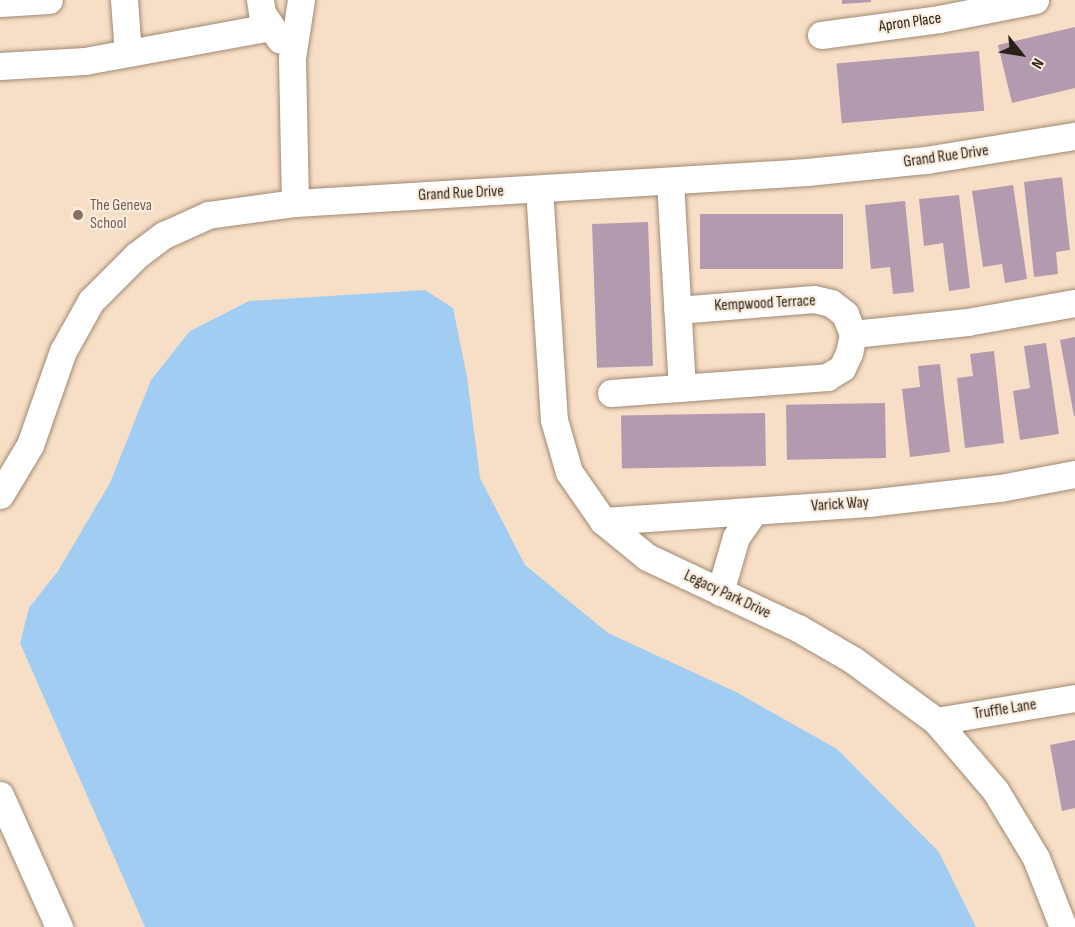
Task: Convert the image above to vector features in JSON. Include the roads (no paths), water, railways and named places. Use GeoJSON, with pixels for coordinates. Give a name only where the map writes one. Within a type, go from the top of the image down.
{"type":"FeatureCollection","features":[{"type":"Feature","properties":{"kind":"street"},"geometry":{"type":"LineString","coordinates":[[0,3],[49,0]]}},
{"type":"Feature","properties":{"kind":"street"},"geometry":{"type":"LineString","coordinates":[[124,0],[128,53]]}},
{"type":"Feature","properties":{"kind":"street"},"geometry":{"type":"LineString","coordinates":[[260,0],[262,13],[292,58]]}},
{"type":"Feature","properties":{"kind":"street"},"geometry":{"type":"LineString","coordinates":[[295,202],[292,58],[302,13],[301,0]]}},
{"type":"Feature","properties":{"kind":"street","name":"Apron Place"},"geometry":{"type":"LineString","coordinates":[[821,35],[938,10],[1035,0]]}},
{"type":"Feature","properties":{"kind":"street"},"geometry":{"type":"LineString","coordinates":[[0,66],[85,60],[271,27]]}},
{"type":"Feature","properties":{"kind":"street","name":"Grand Rue Drive"},"geometry":{"type":"LineString","coordinates":[[0,495],[42,418],[75,326],[106,282],[164,235],[187,224],[226,211],[295,202],[670,181],[926,160],[1075,136]]}},
{"type":"Feature","properties":{"kind":"street"},"geometry":{"type":"LineString","coordinates":[[670,181],[682,388]]}},
{"type":"Feature","properties":{"kind":"street","name":"Legacy Park Drive"},"geometry":{"type":"LineString","coordinates":[[539,189],[554,420],[569,472],[603,521],[647,557],[798,628],[853,660],[936,721],[995,790],[1036,858],[1062,927]]}},
{"type":"Feature","properties":{"kind":"street","name":"Kempwood Terrace"},"geometry":{"type":"LineString","coordinates":[[677,310],[814,299],[831,303],[845,314],[853,334]]}},
{"type":"Feature","properties":{"kind":"street"},"geometry":{"type":"LineString","coordinates":[[611,393],[827,377],[842,368],[853,334],[967,322],[1075,303]]}},
{"type":"Feature","properties":{"kind":"street","name":"Varick Way"},"geometry":{"type":"LineString","coordinates":[[603,521],[754,511],[1000,488],[1075,474]]}},
{"type":"Feature","properties":{"kind":"street"},"geometry":{"type":"LineString","coordinates":[[720,592],[736,537],[754,511]]}},
{"type":"Feature","properties":{"kind":"street","name":"Truffle Lane"},"geometry":{"type":"LineString","coordinates":[[936,721],[1075,698]]}},
{"type":"Feature","properties":{"kind":"street"},"geometry":{"type":"LineString","coordinates":[[0,795],[59,927]]}},
{"type":"Feature","properties":{"kind":"water"},"geometry":{"type":"Polygon","coordinates":[[[425,290],[453,308],[467,377],[480,478],[525,565],[608,633],[736,692],[837,749],[939,852],[976,927],[145,927],[20,643],[29,608],[58,571],[110,483],[151,380],[190,331],[249,301],[425,290]]]}},
{"type":"Feature","properties":{"kind":"place","name":"The Geneva School"},"geometry":{"type":"Point","coordinates":[78,215]}}]}
